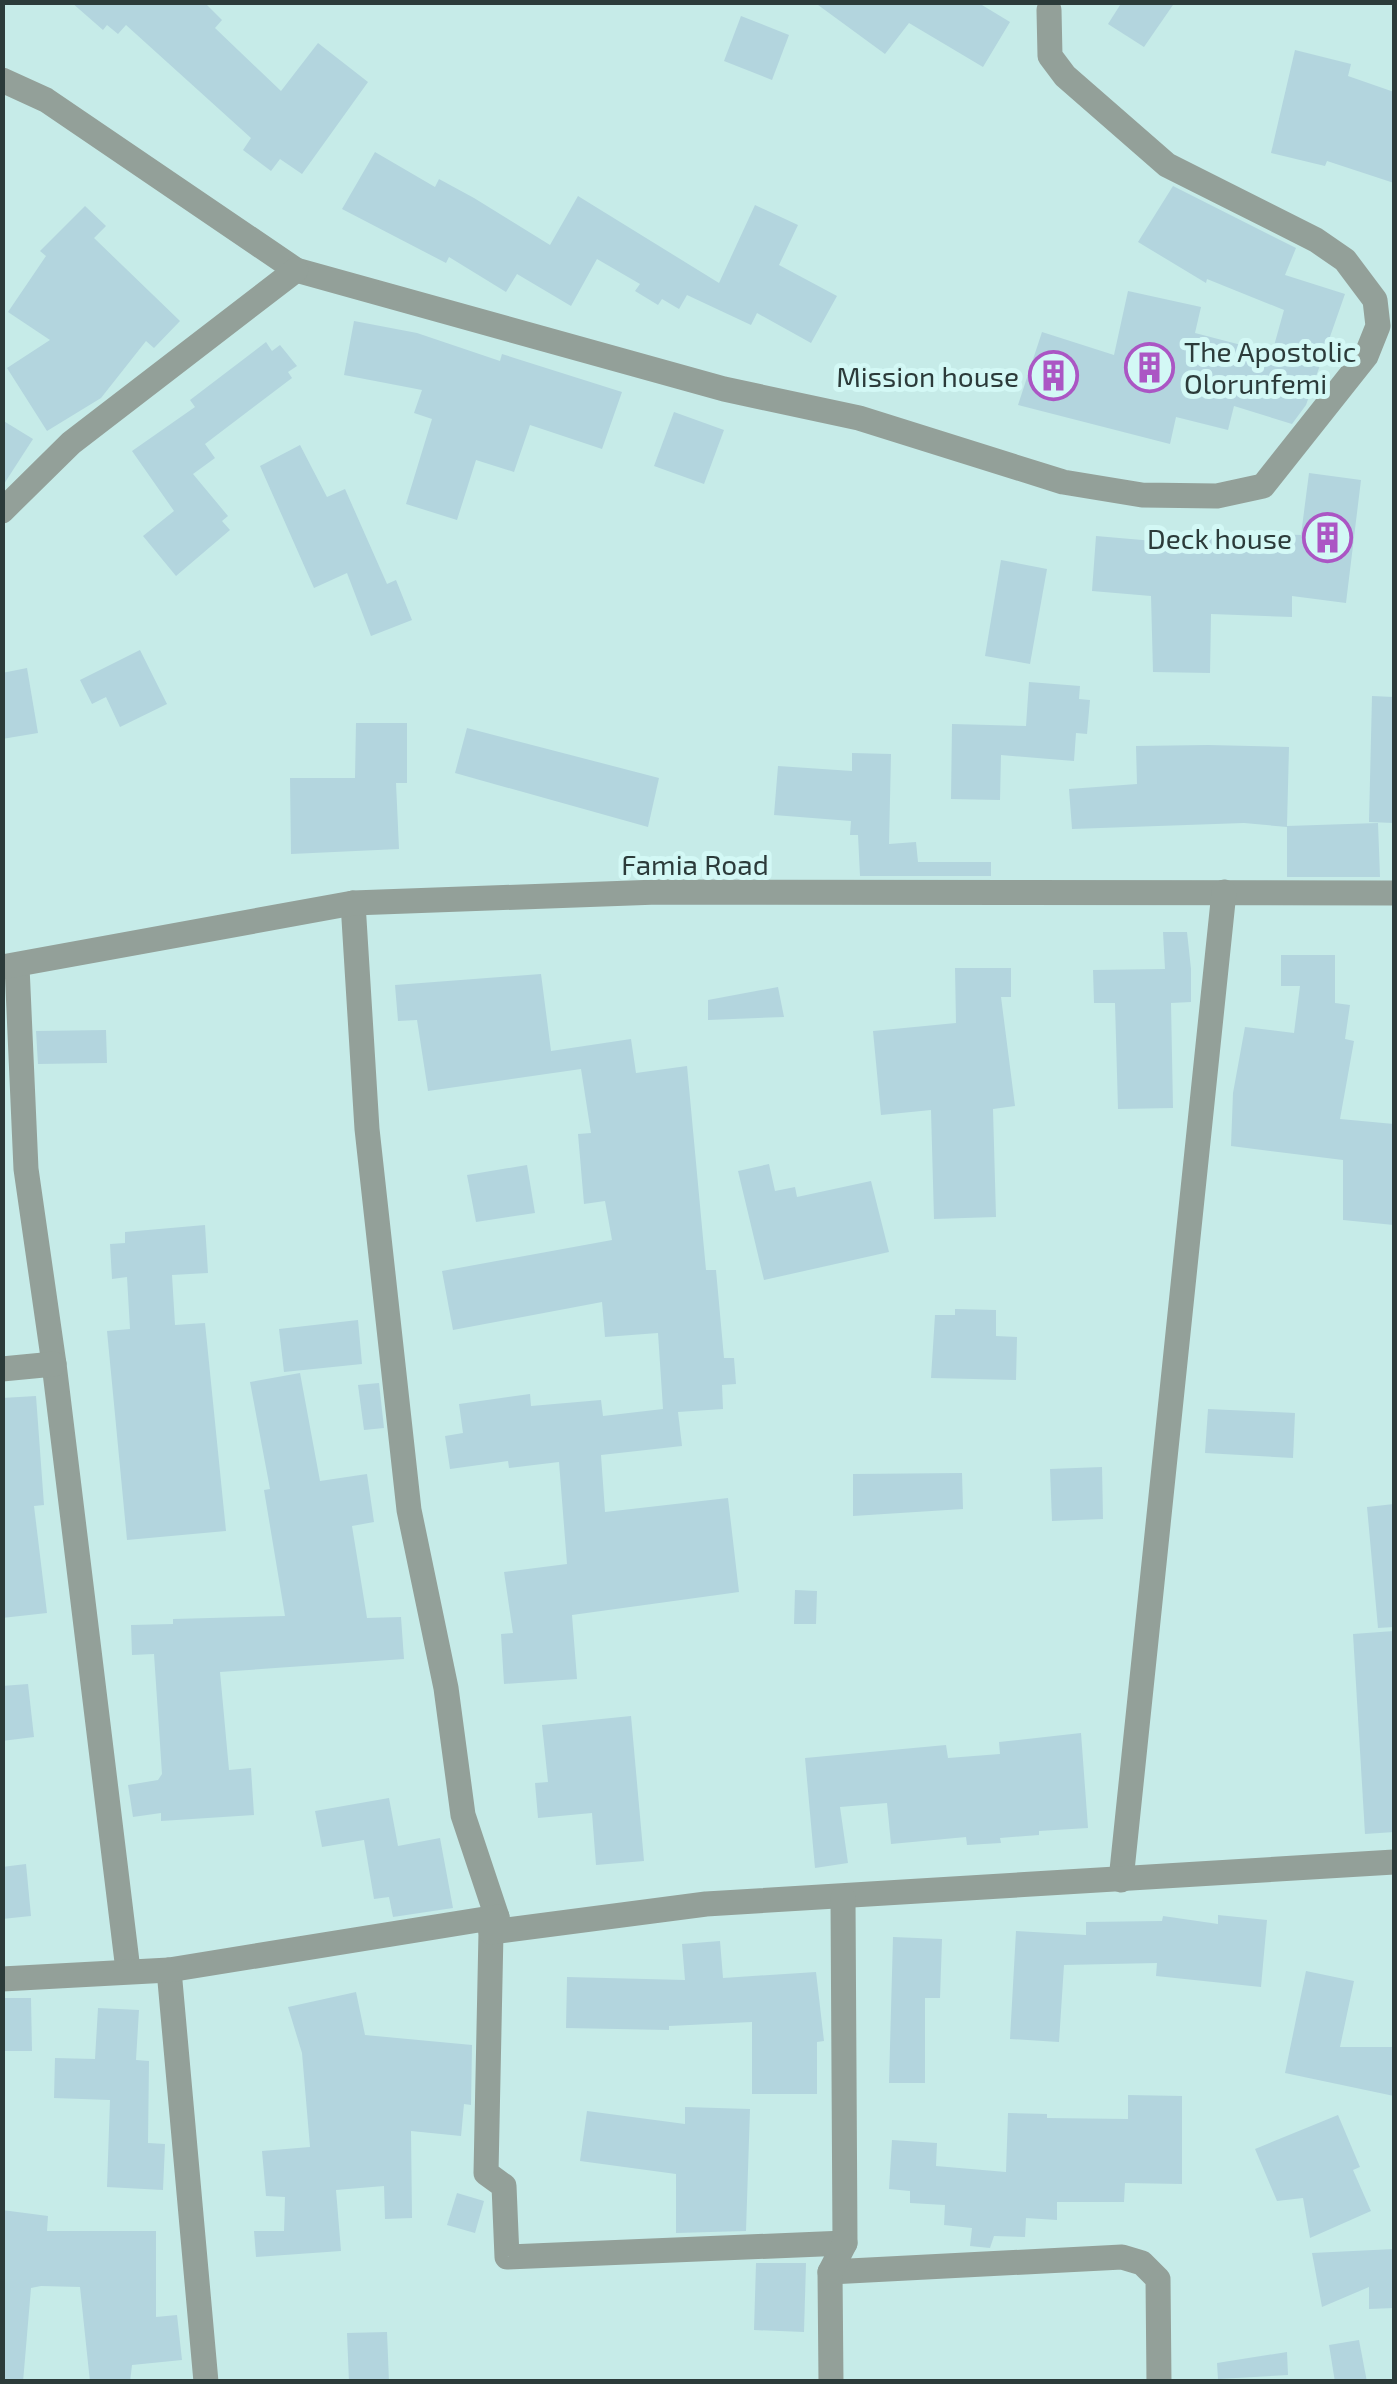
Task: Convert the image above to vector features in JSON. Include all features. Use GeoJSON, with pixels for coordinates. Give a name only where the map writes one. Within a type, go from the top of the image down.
{"type":"FeatureCollection","features":[{"type":"Feature","properties":{"kind":"street"},"geometry":{"type":"LineString","coordinates":[[2,80],[46,100],[296,270],[724,389],[859,418],[1063,482],[1142,495],[1218,496],[1263,486],[1366,356],[1378,326],[1375,300],[1362,277],[1345,260],[1316,240],[1167,164],[1065,76],[1050,56],[1051,5]]}},
{"type":"Feature","properties":{"kind":"street"},"geometry":{"type":"LineString","coordinates":[[2,511],[71,443],[296,270]]}},
{"type":"Feature","properties":{"kind":"street","name":"Famia Road"},"geometry":{"type":"LineString","coordinates":[[10,966],[354,903],[658,892],[1394,893]]}},
{"type":"Feature","properties":{"kind":"street"},"geometry":{"type":"LineString","coordinates":[[1120,1880],[1224,892]]}},
{"type":"Feature","properties":{"kind":"street"},"geometry":{"type":"LineString","coordinates":[[354,903],[367,1129],[410,1510],[446,1688],[463,1815],[494,1925],[486,2173],[504,2186],[507,2257],[844,2242]]}},
{"type":"Feature","properties":{"kind":"street"},"geometry":{"type":"LineString","coordinates":[[10,966],[26,1168],[54,1364],[128,1970]]}},
{"type":"Feature","properties":{"kind":"street"},"geometry":{"type":"LineString","coordinates":[[2,1369],[54,1364]]}},
{"type":"Feature","properties":{"kind":"street"},"geometry":{"type":"LineString","coordinates":[[2,1979],[169,1970],[494,1925],[706,1904],[1394,1862]]}},
{"type":"Feature","properties":{"kind":"street"},"geometry":{"type":"LineString","coordinates":[[831,2382],[830,2272],[844,2242],[843,1898]]}},
{"type":"Feature","properties":{"kind":"street"},"geometry":{"type":"LineString","coordinates":[[169,1970],[206,2382]]}},
{"type":"Feature","properties":{"kind":"street"},"geometry":{"type":"LineString","coordinates":[[830,2272],[1122,2257],[1142,2263],[1158,2279],[1159,2382]]}},
{"type":"Feature","properties":{"kind":"building"},"geometry":{"type":"Polygon","coordinates":[[[71,2],[204,2],[222,20],[215,28],[281,91],[318,43],[368,82],[302,174],[280,159],[271,171],[243,150],[251,138],[126,25],[118,34],[107,25],[103,30],[71,2]]]}},
{"type":"Feature","properties":{"kind":"building"},"geometry":{"type":"Polygon","coordinates":[[[814,2],[977,2],[1010,22],[983,67],[909,23],[885,54],[814,2]]]}},
{"type":"Feature","properties":{"kind":"building"},"geometry":{"type":"Polygon","coordinates":[[[1122,2],[1175,2],[1144,47],[1108,24],[1122,2]]]}},
{"type":"Feature","properties":{"kind":"building"},"geometry":{"type":"Polygon","coordinates":[[[741,16],[789,35],[772,80],[724,61],[741,16]]]}},
{"type":"Feature","properties":{"kind":"building"},"geometry":{"type":"Polygon","coordinates":[[[1295,50],[1351,64],[1348,76],[1394,92],[1394,183],[1327,161],[1325,166],[1271,153],[1295,50]]]}},
{"type":"Feature","properties":{"kind":"building"},"geometry":{"type":"Polygon","coordinates":[[[375,152],[435,187],[439,179],[550,245],[578,196],[719,283],[755,205],[798,225],[779,265],[837,296],[811,343],[757,313],[751,325],[687,295],[679,309],[662,299],[658,305],[635,291],[640,284],[597,259],[571,306],[517,274],[506,292],[449,257],[446,263],[342,209],[375,152]]]}},
{"type":"Feature","properties":{"kind":"building"},"geometry":{"type":"Polygon","coordinates":[[[1173,186],[1296,248],[1285,275],[1345,294],[1306,405],[1292,424],[1234,406],[1228,430],[1176,417],[1170,444],[1018,405],[1042,332],[1114,355],[1128,291],[1201,307],[1195,333],[1272,353],[1284,310],[1207,279],[1206,283],[1138,242],[1173,186]]]}},
{"type":"Feature","properties":{"kind":"building"},"geometry":{"type":"Polygon","coordinates":[[[85,206],[106,226],[94,238],[180,321],[154,348],[146,341],[101,398],[47,431],[7,368],[50,340],[8,312],[46,256],[40,251],[85,206]]]}},
{"type":"Feature","properties":{"kind":"building"},"geometry":{"type":"Polygon","coordinates":[[[354,321],[417,333],[500,361],[502,354],[622,392],[602,449],[530,425],[514,472],[476,460],[457,520],[406,504],[432,419],[414,413],[422,390],[344,375],[354,321]]]}},
{"type":"Feature","properties":{"kind":"building"},"geometry":{"type":"Polygon","coordinates":[[[266,342],[272,351],[280,345],[297,366],[288,372],[292,378],[205,444],[215,458],[193,474],[228,516],[222,521],[230,530],[176,576],[143,536],[174,511],[132,451],[195,407],[190,400],[266,342]]]}},
{"type":"Feature","properties":{"kind":"building"},"geometry":{"type":"Polygon","coordinates":[[[674,412],[724,430],[704,484],[654,466],[674,412]]]}},
{"type":"Feature","properties":{"kind":"building"},"geometry":{"type":"Polygon","coordinates":[[[2,420],[33,439],[2,487],[2,420]]]}},
{"type":"Feature","properties":{"kind":"building"},"geometry":{"type":"Polygon","coordinates":[[[300,445],[327,497],[345,489],[387,584],[396,580],[412,620],[371,636],[347,573],[314,588],[260,466],[300,445]]]}},
{"type":"Feature","properties":{"kind":"building"},"geometry":{"type":"Polygon","coordinates":[[[1309,473],[1361,480],[1346,603],[1292,596],[1292,617],[1211,614],[1210,673],[1153,672],[1151,596],[1092,591],[1096,536],[1154,541],[1154,535],[1240,540],[1240,533],[1301,535],[1309,473]]]}},
{"type":"Feature","properties":{"kind":"building"},"geometry":{"type":"Polygon","coordinates":[[[1001,560],[1047,569],[1030,664],[985,656],[1001,560]]]}},
{"type":"Feature","properties":{"kind":"building"},"geometry":{"type":"Polygon","coordinates":[[[140,650],[167,704],[120,727],[106,697],[92,704],[80,680],[140,650]]]}},
{"type":"Feature","properties":{"kind":"building"},"geometry":{"type":"Polygon","coordinates":[[[27,668],[38,733],[2,739],[2,673],[27,668]]]}},
{"type":"Feature","properties":{"kind":"building"},"geometry":{"type":"Polygon","coordinates":[[[1029,682],[1080,686],[1079,699],[1090,700],[1087,734],[1076,733],[1074,761],[1001,755],[1000,800],[951,799],[952,724],[1026,726],[1029,682]]]}},
{"type":"Feature","properties":{"kind":"building"},"geometry":{"type":"Polygon","coordinates":[[[1372,696],[1394,697],[1394,823],[1369,822],[1372,696]]]}},
{"type":"Feature","properties":{"kind":"building"},"geometry":{"type":"Polygon","coordinates":[[[356,723],[407,723],[407,783],[396,783],[399,849],[291,854],[290,778],[355,778],[356,723]]]}},
{"type":"Feature","properties":{"kind":"building"},"geometry":{"type":"Polygon","coordinates":[[[467,728],[659,778],[648,827],[455,773],[467,728]]]}},
{"type":"Feature","properties":{"kind":"building"},"geometry":{"type":"Polygon","coordinates":[[[1136,746],[1289,747],[1287,826],[1378,823],[1380,877],[1287,877],[1287,827],[1244,823],[1072,829],[1069,789],[1137,784],[1136,746]]]}},
{"type":"Feature","properties":{"kind":"building"},"geometry":{"type":"Polygon","coordinates":[[[852,753],[891,754],[889,844],[916,842],[918,862],[991,862],[991,876],[860,876],[858,835],[850,835],[851,821],[774,815],[778,766],[852,771],[852,753]]]}},
{"type":"Feature","properties":{"kind":"building"},"geometry":{"type":"Polygon","coordinates":[[[1163,932],[1187,932],[1191,969],[1191,1002],[1171,1003],[1173,1108],[1118,1109],[1115,1003],[1094,1003],[1093,970],[1165,969],[1163,932]]]}},
{"type":"Feature","properties":{"kind":"building"},"geometry":{"type":"Polygon","coordinates":[[[1281,955],[1335,955],[1335,1003],[1350,1005],[1345,1039],[1354,1041],[1340,1119],[1394,1124],[1394,1225],[1343,1220],[1343,1160],[1231,1146],[1233,1093],[1245,1027],[1294,1033],[1300,986],[1281,986],[1281,955]]]}},
{"type":"Feature","properties":{"kind":"building"},"geometry":{"type":"Polygon","coordinates":[[[955,968],[1011,968],[1011,997],[1001,997],[1015,1106],[993,1109],[996,1217],[934,1219],[931,1110],[881,1115],[873,1031],[956,1023],[955,968]]]}},
{"type":"Feature","properties":{"kind":"building"},"geometry":{"type":"Polygon","coordinates":[[[541,974],[551,1051],[631,1039],[636,1073],[687,1066],[706,1270],[716,1270],[724,1358],[734,1358],[736,1384],[722,1385],[723,1409],[678,1412],[682,1446],[601,1455],[605,1512],[728,1498],[739,1592],[572,1615],[577,1679],[504,1684],[501,1634],[513,1633],[504,1572],[567,1564],[559,1462],[509,1468],[508,1461],[450,1469],[445,1436],[463,1433],[459,1404],[530,1394],[531,1406],[601,1400],[603,1416],[663,1409],[658,1333],[605,1337],[602,1302],[453,1330],[442,1271],[612,1240],[605,1201],[584,1204],[578,1134],[591,1133],[581,1069],[428,1091],[417,1020],[398,1021],[395,985],[541,974]]]}},
{"type":"Feature","properties":{"kind":"building"},"geometry":{"type":"Polygon","coordinates":[[[778,987],[784,1017],[708,1020],[708,1000],[778,987]]]}},
{"type":"Feature","properties":{"kind":"building"},"geometry":{"type":"Polygon","coordinates":[[[106,1030],[107,1063],[38,1064],[36,1031],[106,1030]]]}},
{"type":"Feature","properties":{"kind":"building"},"geometry":{"type":"Polygon","coordinates":[[[769,1164],[775,1191],[795,1187],[797,1197],[871,1181],[889,1252],[764,1280],[738,1171],[769,1164]]]}},
{"type":"Feature","properties":{"kind":"building"},"geometry":{"type":"Polygon","coordinates":[[[527,1165],[535,1213],[476,1222],[467,1175],[527,1165]]]}},
{"type":"Feature","properties":{"kind":"building"},"geometry":{"type":"Polygon","coordinates":[[[205,1225],[208,1273],[172,1275],[175,1325],[205,1323],[226,1531],[127,1540],[107,1331],[130,1329],[127,1277],[112,1279],[110,1244],[125,1243],[125,1232],[205,1225]]]}},
{"type":"Feature","properties":{"kind":"building"},"geometry":{"type":"Polygon","coordinates":[[[955,1309],[996,1310],[996,1336],[1017,1337],[1016,1380],[931,1378],[935,1315],[955,1315],[955,1309]]]}},
{"type":"Feature","properties":{"kind":"building"},"geometry":{"type":"Polygon","coordinates":[[[358,1320],[362,1364],[284,1372],[279,1329],[358,1320]]]}},
{"type":"Feature","properties":{"kind":"building"},"geometry":{"type":"Polygon","coordinates":[[[300,1373],[320,1481],[367,1474],[374,1522],[352,1526],[367,1618],[401,1617],[404,1659],[220,1672],[229,1770],[251,1768],[254,1815],[161,1821],[161,1813],[133,1817],[128,1785],[158,1780],[162,1774],[154,1654],[132,1655],[131,1625],[173,1624],[173,1619],[285,1616],[264,1490],[270,1489],[250,1382],[300,1373]]]}},
{"type":"Feature","properties":{"kind":"building"},"geometry":{"type":"Polygon","coordinates":[[[379,1383],[384,1428],[364,1430],[358,1385],[379,1383]]]}},
{"type":"Feature","properties":{"kind":"building"},"geometry":{"type":"Polygon","coordinates":[[[36,1396],[44,1505],[34,1506],[47,1613],[2,1618],[2,1398],[36,1396]]]}},
{"type":"Feature","properties":{"kind":"building"},"geometry":{"type":"Polygon","coordinates":[[[1208,1409],[1295,1413],[1293,1458],[1205,1453],[1208,1409]]]}},
{"type":"Feature","properties":{"kind":"building"},"geometry":{"type":"Polygon","coordinates":[[[1102,1467],[1103,1519],[1052,1521],[1050,1469],[1102,1467]]]}},
{"type":"Feature","properties":{"kind":"building"},"geometry":{"type":"Polygon","coordinates":[[[962,1473],[963,1509],[853,1516],[853,1474],[962,1473]]]}},
{"type":"Feature","properties":{"kind":"building"},"geometry":{"type":"Polygon","coordinates":[[[1394,1504],[1394,1627],[1378,1628],[1367,1507],[1394,1504]]]}},
{"type":"Feature","properties":{"kind":"building"},"geometry":{"type":"Polygon","coordinates":[[[795,1590],[817,1591],[816,1624],[794,1624],[795,1590]]]}},
{"type":"Feature","properties":{"kind":"building"},"geometry":{"type":"Polygon","coordinates":[[[1394,1631],[1394,1832],[1365,1834],[1353,1634],[1394,1631]]]}},
{"type":"Feature","properties":{"kind":"building"},"geometry":{"type":"Polygon","coordinates":[[[28,1684],[34,1737],[2,1741],[2,1686],[28,1684]]]}},
{"type":"Feature","properties":{"kind":"building"},"geometry":{"type":"Polygon","coordinates":[[[631,1716],[644,1861],[596,1865],[592,1813],[538,1818],[535,1783],[548,1782],[542,1725],[631,1716]]]}},
{"type":"Feature","properties":{"kind":"building"},"geometry":{"type":"Polygon","coordinates":[[[1081,1733],[1088,1828],[1039,1831],[1039,1835],[1000,1838],[1001,1843],[967,1845],[966,1837],[891,1844],[887,1803],[840,1807],[848,1863],[815,1868],[805,1758],[946,1745],[948,1758],[1000,1754],[999,1742],[1081,1733]]]}},
{"type":"Feature","properties":{"kind":"building"},"geometry":{"type":"Polygon","coordinates":[[[389,1798],[398,1846],[440,1838],[453,1908],[393,1917],[389,1897],[374,1899],[364,1840],[322,1847],[315,1811],[389,1798]]]}},
{"type":"Feature","properties":{"kind":"building"},"geometry":{"type":"Polygon","coordinates":[[[26,1864],[31,1916],[2,1919],[2,1867],[26,1864]]]}},
{"type":"Feature","properties":{"kind":"building"},"geometry":{"type":"Polygon","coordinates":[[[1218,1915],[1267,1920],[1261,1987],[1156,1976],[1157,1963],[1064,1965],[1059,2042],[1010,2039],[1016,1931],[1086,1935],[1086,1922],[1162,1921],[1163,1916],[1218,1924],[1218,1915]]]}},
{"type":"Feature","properties":{"kind":"building"},"geometry":{"type":"Polygon","coordinates":[[[893,1937],[942,1939],[940,1998],[925,1998],[925,2083],[889,2083],[893,1937]]]}},
{"type":"Feature","properties":{"kind":"building"},"geometry":{"type":"Polygon","coordinates":[[[720,1941],[723,1978],[816,1972],[824,2041],[817,2042],[817,2094],[752,2094],[752,2022],[669,2026],[669,2030],[566,2028],[567,1977],[685,1980],[682,1944],[720,1941]]]}},
{"type":"Feature","properties":{"kind":"building"},"geometry":{"type":"Polygon","coordinates":[[[1306,1971],[1354,1981],[1340,2047],[1394,2047],[1394,2096],[1285,2073],[1306,1971]]]}},
{"type":"Feature","properties":{"kind":"building"},"geometry":{"type":"Polygon","coordinates":[[[356,1992],[365,2035],[472,2045],[471,2105],[464,2104],[461,2136],[411,2131],[412,2218],[385,2219],[384,2186],[336,2190],[341,2251],[256,2257],[254,2231],[284,2231],[285,2197],[266,2196],[262,2151],[310,2147],[302,2053],[288,2007],[356,1992]]]}},
{"type":"Feature","properties":{"kind":"building"},"geometry":{"type":"Polygon","coordinates":[[[2,1998],[31,1998],[32,2051],[2,2051],[2,1998]]]}},
{"type":"Feature","properties":{"kind":"building"},"geometry":{"type":"Polygon","coordinates":[[[98,2008],[139,2010],[136,2060],[149,2061],[148,2143],[165,2144],[163,2190],[107,2187],[110,2100],[54,2098],[55,2058],[95,2059],[98,2008]]]}},
{"type":"Feature","properties":{"kind":"building"},"geometry":{"type":"Polygon","coordinates":[[[1128,2095],[1182,2096],[1182,2184],[1125,2183],[1124,2202],[1057,2202],[1057,2220],[1026,2218],[1025,2237],[994,2236],[990,2248],[970,2246],[972,2228],[944,2225],[945,2205],[910,2203],[910,2191],[889,2189],[892,2140],[937,2143],[936,2166],[1006,2172],[1008,2113],[1047,2114],[1047,2118],[1128,2119],[1128,2095]]]}},
{"type":"Feature","properties":{"kind":"building"},"geometry":{"type":"Polygon","coordinates":[[[685,2107],[750,2109],[746,2231],[676,2233],[676,2174],[580,2161],[587,2111],[685,2124],[685,2107]]]}},
{"type":"Feature","properties":{"kind":"building"},"geometry":{"type":"Polygon","coordinates":[[[1338,2115],[1360,2167],[1353,2170],[1371,2211],[1310,2238],[1303,2198],[1277,2201],[1255,2149],[1338,2115]]]}},
{"type":"Feature","properties":{"kind":"building"},"geometry":{"type":"Polygon","coordinates":[[[457,2193],[484,2201],[475,2233],[447,2225],[457,2193]]]}},
{"type":"Feature","properties":{"kind":"building"},"geometry":{"type":"Polygon","coordinates":[[[2,2210],[48,2216],[47,2231],[156,2231],[156,2317],[177,2315],[182,2360],[132,2365],[130,2382],[90,2382],[80,2287],[41,2286],[31,2288],[23,2382],[2,2382],[2,2210]]]}},
{"type":"Feature","properties":{"kind":"building"},"geometry":{"type":"Polygon","coordinates":[[[1394,2249],[1394,2308],[1369,2309],[1369,2287],[1322,2307],[1312,2253],[1394,2249]]]}},
{"type":"Feature","properties":{"kind":"building"},"geometry":{"type":"Polygon","coordinates":[[[756,2263],[806,2263],[804,2332],[754,2330],[756,2263]]]}},
{"type":"Feature","properties":{"kind":"building"},"geometry":{"type":"Polygon","coordinates":[[[387,2332],[389,2382],[349,2382],[347,2333],[387,2332]]]}},
{"type":"Feature","properties":{"kind":"building"},"geometry":{"type":"Polygon","coordinates":[[[1359,2340],[1367,2382],[1335,2382],[1329,2345],[1359,2340]]]}},
{"type":"Feature","properties":{"kind":"building"},"geometry":{"type":"Polygon","coordinates":[[[1287,2352],[1288,2375],[1218,2379],[1217,2363],[1287,2352]]]}},
{"type":"Feature","properties":{"kind":"place","name":"The Apostolic Olorunfemi"},"geometry":{"type":"Point","coordinates":[1149,367]}},
{"type":"Feature","properties":{"kind":"place","name":"Mission house"},"geometry":{"type":"Point","coordinates":[1054,376]}},
{"type":"Feature","properties":{"kind":"place","name":"Deck house"},"geometry":{"type":"Point","coordinates":[1327,538]}}]}
